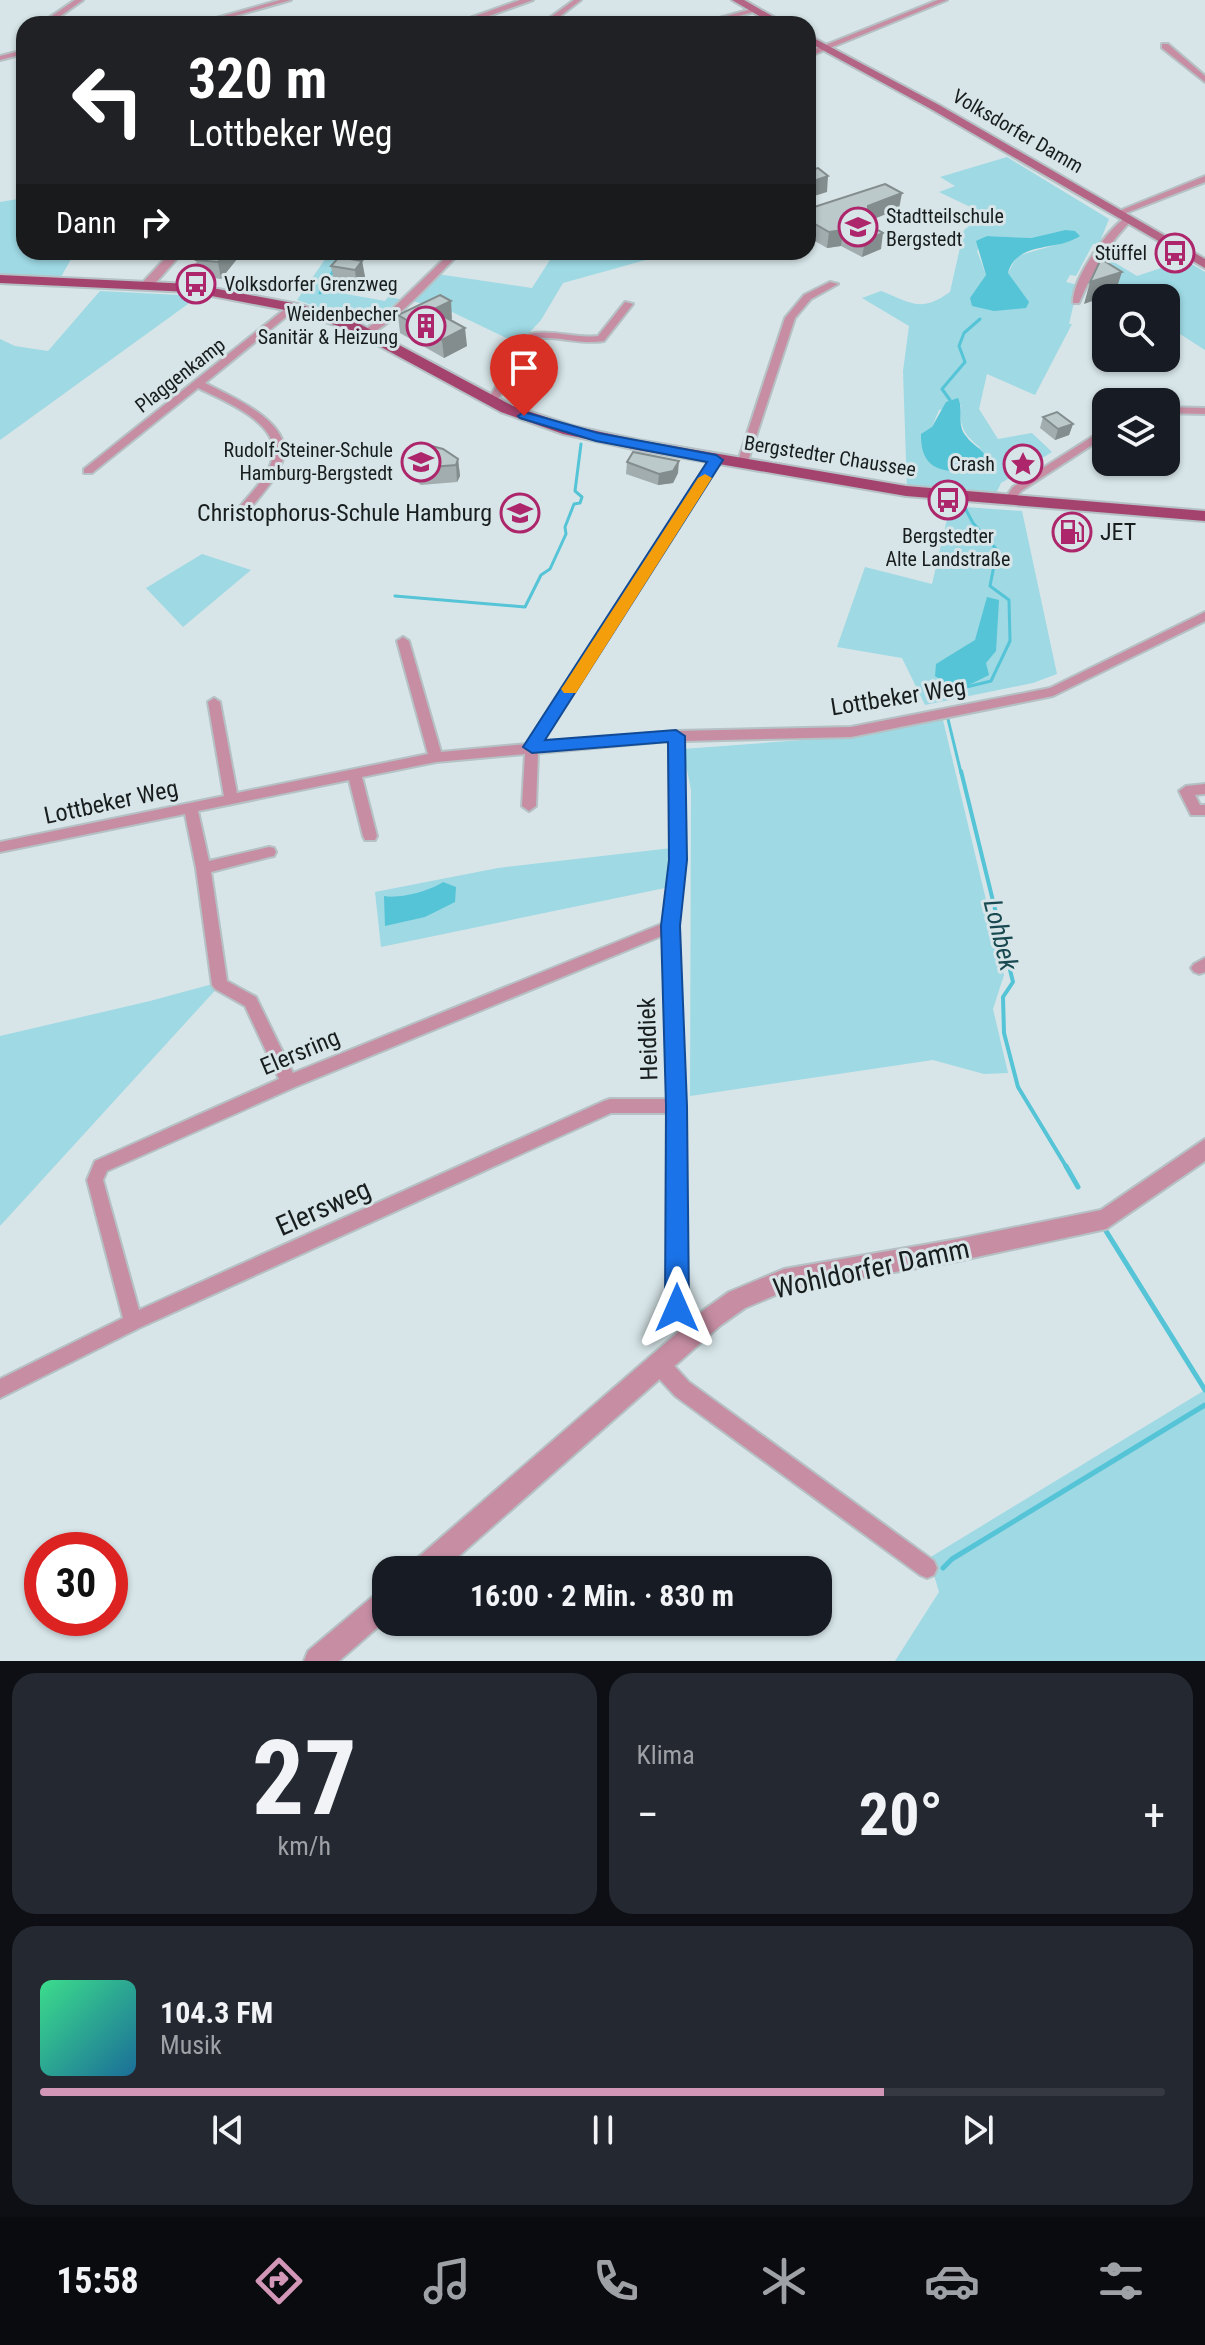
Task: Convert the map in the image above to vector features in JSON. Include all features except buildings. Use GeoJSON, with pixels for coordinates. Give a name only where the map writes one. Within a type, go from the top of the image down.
{"type":"FeatureCollection","features":[{"type":"Feature","properties":{"kind":"main road"},"geometry":{"type":"LineString","coordinates":[[737,0],[766,16]]}},
{"type":"Feature","properties":{"kind":"main road","name":"Volksdorfer Damm"},"geometry":{"type":"LineString","coordinates":[[816,42],[935,107],[1205,264]]}},
{"type":"Feature","properties":{"kind":"main road","name":"Bergstedter Chaussee"},"geometry":{"type":"LineString","coordinates":[[0,279],[198,289],[293,307],[340,321],[366,333],[491,402],[588,435],[716,460],[906,491],[1205,516]]}},
{"type":"Feature","properties":{"kind":"street"},"geometry":{"type":"LineString","coordinates":[[56,16],[80,0]]}},
{"type":"Feature","properties":{"kind":"street"},"geometry":{"type":"LineString","coordinates":[[229,16],[288,0]]}},
{"type":"Feature","properties":{"kind":"street"},"geometry":{"type":"LineString","coordinates":[[482,16],[529,0]]}},
{"type":"Feature","properties":{"kind":"street"},"geometry":{"type":"LineString","coordinates":[[556,16],[578,0]]}},
{"type":"Feature","properties":{"kind":"street"},"geometry":{"type":"LineString","coordinates":[[816,53],[944,0]]}},
{"type":"Feature","properties":{"kind":"street"},"geometry":{"type":"LineString","coordinates":[[732,16],[755,10]]}},
{"type":"Feature","properties":{"kind":"street"},"geometry":{"type":"LineString","coordinates":[[1165,46],[1205,80]]}},
{"type":"Feature","properties":{"kind":"street"},"geometry":{"type":"LineString","coordinates":[[1076,301],[1085,279],[1123,216],[1205,179]]}},
{"type":"Feature","properties":{"kind":"street"},"geometry":{"type":"LineString","coordinates":[[147,285],[170,260]]}},
{"type":"Feature","properties":{"kind":"street"},"geometry":{"type":"LineString","coordinates":[[366,333],[386,320],[430,272],[448,260]]}},
{"type":"Feature","properties":{"kind":"street"},"geometry":{"type":"LineString","coordinates":[[742,464],[790,318],[801,301],[812,292],[833,284]]}},
{"type":"Feature","properties":{"kind":"street"},"geometry":{"type":"LineString","coordinates":[[491,402],[533,336],[542,333],[587,341],[601,339],[628,304]]}},
{"type":"Feature","properties":{"kind":"street","name":"Plaggenkamp"},"geometry":{"type":"LineString","coordinates":[[88,471],[293,307]]}},
{"type":"Feature","properties":{"kind":"street"},"geometry":{"type":"LineString","coordinates":[[199,384],[260,418],[273,429],[279,442],[276,461],[241,513]]}},
{"type":"Feature","properties":{"kind":"street"},"geometry":{"type":"LineString","coordinates":[[1180,410],[1205,411]]}},
{"type":"Feature","properties":{"kind":"street"},"geometry":{"type":"LineString","coordinates":[[1009,501],[1024,485],[1092,440]]}},
{"type":"Feature","properties":{"kind":"street"},"geometry":{"type":"LineString","coordinates":[[529,806],[532,747],[716,460]]}},
{"type":"Feature","properties":{"kind":"street","name":"Lottbeker Weg"},"geometry":{"type":"LineString","coordinates":[[0,847],[436,757],[676,736],[851,732],[1053,692],[1205,616]]}},
{"type":"Feature","properties":{"kind":"street"},"geometry":{"type":"LineString","coordinates":[[403,641],[436,757]]}},
{"type":"Feature","properties":{"kind":"street"},"geometry":{"type":"LineString","coordinates":[[214,702],[231,799]]}},
{"type":"Feature","properties":{"kind":"street","name":"Heiddiek"},"geometry":{"type":"LineString","coordinates":[[676,736],[678,860],[671,926],[677,1106],[677,1308],[680,1318],[695,1334]]}},
{"type":"Feature","properties":{"kind":"street"},"geometry":{"type":"LineString","coordinates":[[354,774],[370,836]]}},
{"type":"Feature","properties":{"kind":"street"},"geometry":{"type":"LineString","coordinates":[[1205,789],[1186,791],[1196,811],[1205,810]]}},
{"type":"Feature","properties":{"kind":"street"},"geometry":{"type":"LineString","coordinates":[[190,807],[203,868],[220,985],[251,1002],[289,1082]]}},
{"type":"Feature","properties":{"kind":"street"},"geometry":{"type":"LineString","coordinates":[[203,868],[269,852]]}},
{"type":"Feature","properties":{"kind":"street","name":"Elersring"},"geometry":{"type":"LineString","coordinates":[[133,1322],[95,1180],[101,1166],[289,1082],[671,926]]}},
{"type":"Feature","properties":{"kind":"street","name":"Elersweg"},"geometry":{"type":"LineString","coordinates":[[0,1389],[133,1322],[610,1106],[677,1106]]}},
{"type":"Feature","properties":{"kind":"street","name":"Wohldorfer Damm"},"geometry":{"type":"LineString","coordinates":[[439,1556],[737,1300],[784,1280],[948,1252],[1106,1219],[1205,1149]]}},
{"type":"Feature","properties":{"kind":"street"},"geometry":{"type":"LineString","coordinates":[[660,1365],[682,1389],[927,1568]]}},
{"type":"Feature","properties":{"kind":"street"},"geometry":{"type":"LineString","coordinates":[[318,1661],[372,1614]]}},
{"type":"Feature","properties":{"kind":"shaded area"},"geometry":{"type":"Polygon","coordinates":[[[1007,157],[1109,219],[1099,244],[1093,244],[1076,276],[1070,275],[1066,282],[1078,285],[1069,324],[1072,324],[1035,395],[987,374],[979,409],[998,439],[1032,433],[1052,452],[1001,483],[994,498],[907,489],[903,371],[909,326],[862,298],[881,291],[923,304],[950,292],[964,230],[985,214],[939,192],[955,186],[940,177],[1007,157]],[[1065,230],[1031,238],[986,236],[977,251],[986,275],[978,288],[1014,282],[1008,273],[1017,256],[1076,239],[1065,230]],[[961,405],[939,410],[932,427],[982,449],[964,430],[961,405]]]}},
{"type":"Feature","properties":{"kind":"shaded area"},"geometry":{"type":"Polygon","coordinates":[[[16,199],[16,260],[71,260],[61,277],[0,274],[0,202],[16,199]]]}},
{"type":"Feature","properties":{"kind":"shaded area"},"geometry":{"type":"Polygon","coordinates":[[[1065,230],[1075,231],[1080,236],[1029,251],[1013,263],[1008,273],[1029,302],[1026,308],[994,311],[972,306],[970,298],[986,275],[976,241],[987,236],[1031,238],[1065,230]]]}},
{"type":"Feature","properties":{"kind":"shaded area"},"geometry":{"type":"Polygon","coordinates":[[[1107,258],[1137,276],[1185,260],[1205,272],[1205,350],[1180,334],[1180,284],[1102,284],[1096,280],[1107,258]]]}},
{"type":"Feature","properties":{"kind":"shaded area"},"geometry":{"type":"Polygon","coordinates":[[[324,260],[344,260],[324,290],[385,301],[388,297],[400,299],[370,325],[297,300],[324,260]]]}},
{"type":"Feature","properties":{"kind":"shaded area"},"geometry":{"type":"Polygon","coordinates":[[[550,260],[646,260],[563,283],[541,320],[519,344],[448,310],[412,301],[437,274],[532,288],[550,260]]]}},
{"type":"Feature","properties":{"kind":"shaded area"},"geometry":{"type":"Polygon","coordinates":[[[100,291],[199,296],[0,440],[0,339],[15,346],[48,351],[100,291]]]}},
{"type":"Feature","properties":{"kind":"shaded area"},"geometry":{"type":"Polygon","coordinates":[[[958,398],[963,432],[988,460],[981,469],[948,471],[931,464],[925,457],[921,434],[932,427],[946,402],[958,398]]]}},
{"type":"Feature","properties":{"kind":"shaded area"},"geometry":{"type":"Polygon","coordinates":[[[950,506],[1022,511],[1057,674],[1033,683],[925,705],[902,658],[837,647],[865,567],[932,584],[950,506]]]}},
{"type":"Feature","properties":{"kind":"shaded area"},"geometry":{"type":"Polygon","coordinates":[[[202,554],[251,570],[183,627],[146,588],[202,554]]]}},
{"type":"Feature","properties":{"kind":"shaded area"},"geometry":{"type":"Polygon","coordinates":[[[987,597],[999,600],[996,651],[986,663],[989,675],[969,685],[951,687],[935,676],[936,664],[975,640],[987,597]]]}},
{"type":"Feature","properties":{"kind":"shaded area"},"geometry":{"type":"Polygon","coordinates":[[[942,716],[1004,975],[993,1009],[1008,1073],[984,1074],[933,1060],[690,1096],[691,790],[683,749],[871,735],[942,716]]]}},
{"type":"Feature","properties":{"kind":"shaded area"},"geometry":{"type":"Polygon","coordinates":[[[672,848],[665,888],[381,947],[375,892],[498,868],[672,848]]]}},
{"type":"Feature","properties":{"kind":"shaded area"},"geometry":{"type":"Polygon","coordinates":[[[443,882],[456,887],[455,902],[425,917],[385,926],[384,896],[414,894],[443,882]]]}},
{"type":"Feature","properties":{"kind":"shaded area"},"geometry":{"type":"Polygon","coordinates":[[[220,982],[220,985],[0,1226],[0,1036],[220,982]]]}},
{"type":"Feature","properties":{"kind":"shaded area"},"geometry":{"type":"Polygon","coordinates":[[[1205,1390],[1205,1661],[895,1661],[939,1592],[929,1558],[1205,1390]]]}},
{"type":"Feature","properties":{"kind":"waterway"},"geometry":{"type":"LineString","coordinates":[[320,293],[335,268]]}},
{"type":"Feature","properties":{"kind":"waterway","name":"Lohbek"},"geometry":{"type":"LineString","coordinates":[[950,400],[942,389],[965,362],[959,346],[964,333],[980,319]]}},
{"type":"Feature","properties":{"kind":"waterway"},"geometry":{"type":"LineString","coordinates":[[395,596],[525,607],[541,575],[550,569],[566,534],[565,527],[574,504],[580,503],[582,497],[575,491],[581,444]]}},
{"type":"Feature","properties":{"kind":"waterway","name":"Lohbek"},"geometry":{"type":"LineString","coordinates":[[951,687],[950,691],[991,681],[1010,641],[1009,600],[990,586],[997,550],[973,523],[965,508]]}},
{"type":"Feature","properties":{"kind":"waterway","name":"Lohbek"},"geometry":{"type":"LineString","coordinates":[[947,715],[961,773]]}},
{"type":"Feature","properties":{"kind":"waterway","name":"Lohbek"},"geometry":{"type":"LineString","coordinates":[[961,771],[1013,982],[1003,997],[1004,1033],[1018,1087],[1067,1168]]}},
{"type":"Feature","properties":{"kind":"waterway","name":"Lohbek"},"geometry":{"type":"LineString","coordinates":[[1066,1166],[1078,1187]]}},
{"type":"Feature","properties":{"kind":"waterway","name":"Lohbek"},"geometry":{"type":"LineString","coordinates":[[1106,1231],[1205,1390]]}},
{"type":"Feature","properties":{"kind":"waterway","name":"Lohbek"},"geometry":{"type":"LineString","coordinates":[[943,1568],[952,1559],[1205,1405]]}},
{"type":"Feature","properties":{"kind":"slow traffic"},"geometry":{"type":"LineString","coordinates":[[570,689],[705,478]]}},
{"type":"Feature","properties":{"kind":"place","name":"Stadtteilschule Bergstedt"},"geometry":{"type":"Point","coordinates":[858,227]}},
{"type":"Feature","properties":{"kind":"place","name":"Stüffel"},"geometry":{"type":"Point","coordinates":[1175,253]}},
{"type":"Feature","properties":{"kind":"place","name":"Volksdorfer Grenzweg"},"geometry":{"type":"Point","coordinates":[196,284]}},
{"type":"Feature","properties":{"kind":"place","name":"Weidenbecher Sanitär & Heizung"},"geometry":{"type":"Point","coordinates":[426,326]}},
{"type":"Feature","properties":{"kind":"place","name":"Rudolf-Steiner-Schule Hamburg-Bergstedt"},"geometry":{"type":"Point","coordinates":[421,462]}},
{"type":"Feature","properties":{"kind":"place","name":"Crash"},"geometry":{"type":"Point","coordinates":[1023,464]}},
{"type":"Feature","properties":{"kind":"place","name":"Bergstedter Alte Landstraße"},"geometry":{"type":"Point","coordinates":[948,500]}},
{"type":"Feature","properties":{"kind":"place","name":"Christophorus-Schule Hamburg"},"geometry":{"type":"Point","coordinates":[520,513]}},
{"type":"Feature","properties":{"kind":"place","name":"JET"},"geometry":{"type":"Point","coordinates":[1072,532]}},
{"type":"Feature","properties":{"kind":"route"},"geometry":{"type":"LineString","coordinates":[[524,416],[596,437],[716,460],[532,747],[676,736],[678,860],[671,926],[677,1106],[677,1308]]}}]}
